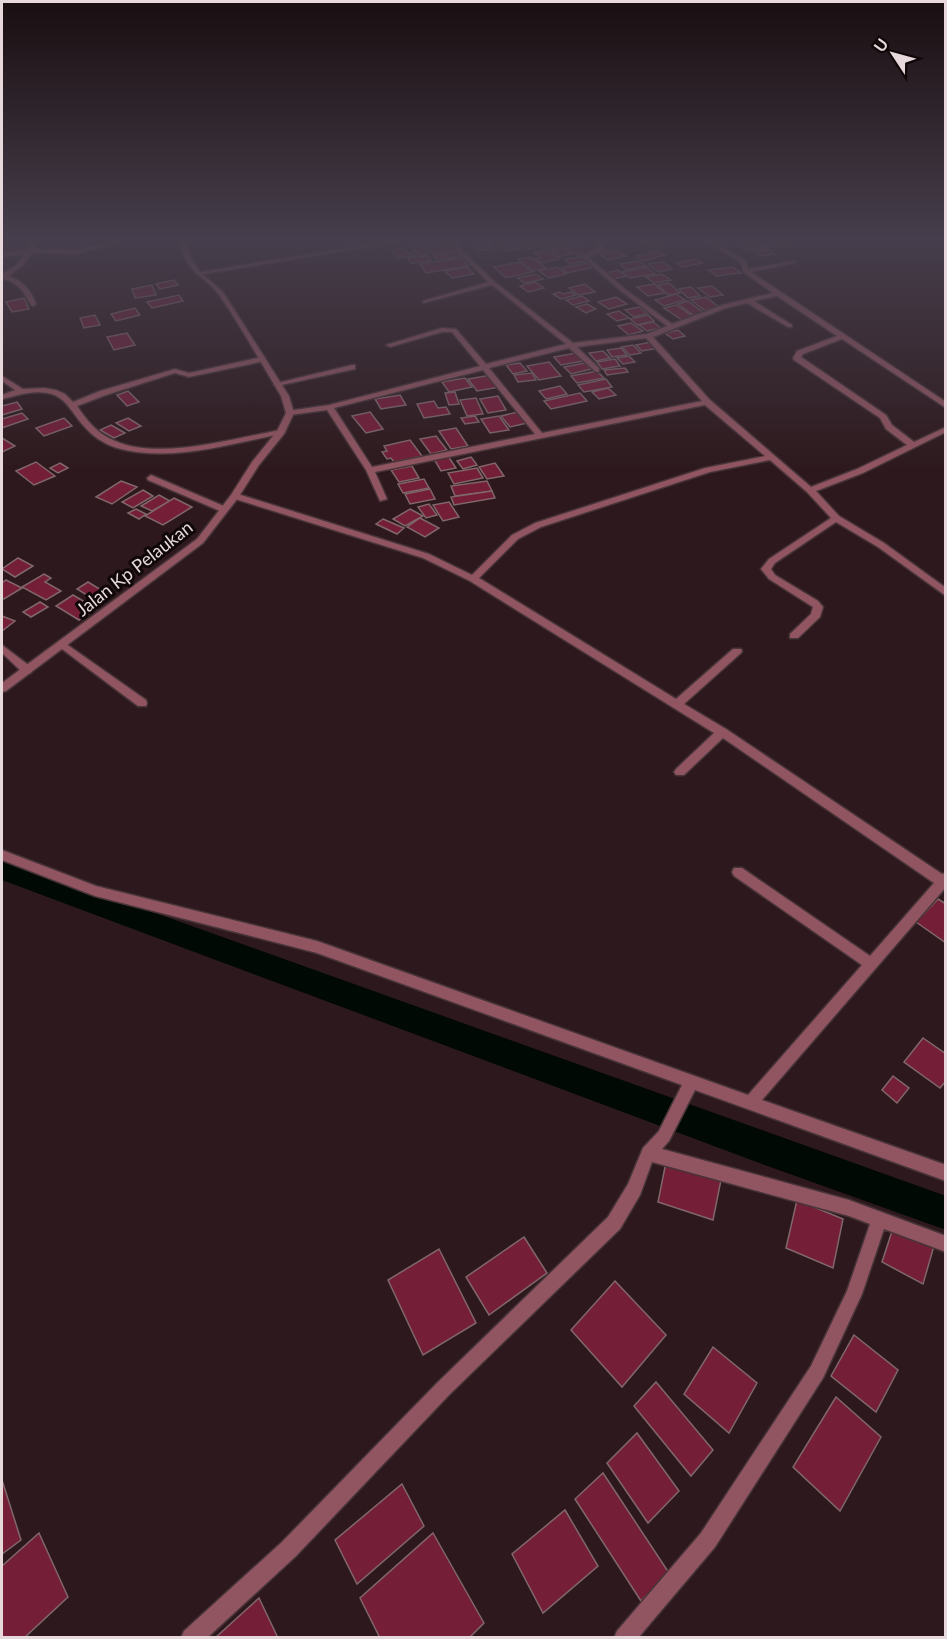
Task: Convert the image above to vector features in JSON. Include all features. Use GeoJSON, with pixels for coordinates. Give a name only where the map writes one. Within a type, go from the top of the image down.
{"type":"FeatureCollection","features":[{"type":"Feature","properties":{"kind":"street"},"geometry":{"type":"LineString","coordinates":[[236,317],[285,396],[290,413],[329,407],[571,345],[648,336],[696,317]]}},
{"type":"Feature","properties":{"kind":"street"},"geometry":{"type":"LineString","coordinates":[[536,317],[571,345],[596,370]]}},
{"type":"Feature","properties":{"kind":"street"},"geometry":{"type":"LineString","coordinates":[[659,317],[672,327]]}},
{"type":"Feature","properties":{"kind":"street"},"geometry":{"type":"LineString","coordinates":[[776,317],[790,326]]}},
{"type":"Feature","properties":{"kind":"street"},"geometry":{"type":"LineString","coordinates":[[810,317],[945,406]]}},
{"type":"Feature","properties":{"kind":"street"},"geometry":{"type":"LineString","coordinates":[[390,345],[442,330],[454,330],[540,435]]}},
{"type":"Feature","properties":{"kind":"street"},"geometry":{"type":"LineString","coordinates":[[648,336],[706,402],[810,490],[836,518],[880,546],[945,593]]}},
{"type":"Feature","properties":{"kind":"street"},"geometry":{"type":"LineString","coordinates":[[841,338],[800,353],[797,358],[883,417],[889,427],[913,445]]}},
{"type":"Feature","properties":{"kind":"street"},"geometry":{"type":"LineString","coordinates":[[72,405],[175,371],[189,375],[262,359]]}},
{"type":"Feature","properties":{"kind":"street"},"geometry":{"type":"LineString","coordinates":[[278,384],[352,367]]}},
{"type":"Feature","properties":{"kind":"street"},"geometry":{"type":"LineString","coordinates":[[2,378],[21,391]]}},
{"type":"Feature","properties":{"kind":"street"},"geometry":{"type":"LineString","coordinates":[[2,397],[21,391],[56,392],[72,405],[87,426],[102,438],[121,447],[141,452],[163,451],[281,432]]}},
{"type":"Feature","properties":{"kind":"street"},"geometry":{"type":"LineString","coordinates":[[370,470],[706,402]]}},
{"type":"Feature","properties":{"kind":"street"},"geometry":{"type":"LineString","coordinates":[[329,407],[370,470],[383,499]]}},
{"type":"Feature","properties":{"kind":"street","name":"Jalan Kp Pelaukan"},"geometry":{"type":"LineString","coordinates":[[2,688],[200,541],[281,432],[290,413]]}},
{"type":"Feature","properties":{"kind":"street"},"geometry":{"type":"LineString","coordinates":[[810,490],[860,471],[945,429]]}},
{"type":"Feature","properties":{"kind":"street"},"geometry":{"type":"LineString","coordinates":[[473,579],[515,537],[538,525],[708,470],[771,457]]}},
{"type":"Feature","properties":{"kind":"street"},"geometry":{"type":"LineString","coordinates":[[151,478],[223,509]]}},
{"type":"Feature","properties":{"kind":"street"},"geometry":{"type":"LineString","coordinates":[[235,496],[426,556],[473,579],[722,732],[944,880],[751,1102]]}},
{"type":"Feature","properties":{"kind":"street"},"geometry":{"type":"LineString","coordinates":[[794,636],[816,615],[818,607],[772,577],[766,568],[772,561],[836,518]]}},
{"type":"Feature","properties":{"kind":"street"},"geometry":{"type":"LineString","coordinates":[[62,644],[142,703]]}},
{"type":"Feature","properties":{"kind":"street"},"geometry":{"type":"LineString","coordinates":[[2,648],[27,670]]}},
{"type":"Feature","properties":{"kind":"street"},"geometry":{"type":"LineString","coordinates":[[676,705],[737,651]]}},
{"type":"Feature","properties":{"kind":"street"},"geometry":{"type":"LineString","coordinates":[[680,772],[722,732]]}},
{"type":"Feature","properties":{"kind":"street"},"geometry":{"type":"LineString","coordinates":[[2,855],[95,891],[317,947],[945,1173]]}},
{"type":"Feature","properties":{"kind":"street"},"geometry":{"type":"LineString","coordinates":[[738,872],[870,963]]}},
{"type":"Feature","properties":{"kind":"street"},"geometry":{"type":"LineString","coordinates":[[191,1638],[289,1549],[443,1389],[614,1223],[634,1189],[648,1153],[664,1136],[691,1083]]}},
{"type":"Feature","properties":{"kind":"street"},"geometry":{"type":"LineString","coordinates":[[648,1153],[880,1218],[945,1244]]}},
{"type":"Feature","properties":{"kind":"street"},"geometry":{"type":"LineString","coordinates":[[624,1638],[708,1540],[816,1372],[854,1294],[880,1218]]}},
{"type":"Feature","properties":{"kind":"building"},"geometry":{"type":"Polygon","coordinates":[[[96,317],[100,325],[84,328],[80,318],[96,317]]]}},
{"type":"Feature","properties":{"kind":"building"},"geometry":{"type":"Polygon","coordinates":[[[113,317],[130,317],[116,321],[113,317]]]}},
{"type":"Feature","properties":{"kind":"building"},"geometry":{"type":"Polygon","coordinates":[[[612,317],[629,318],[617,321],[612,317]]]}},
{"type":"Feature","properties":{"kind":"building"},"geometry":{"type":"Polygon","coordinates":[[[650,317],[654,321],[637,325],[630,319],[650,317]]]}},
{"type":"Feature","properties":{"kind":"building"},"geometry":{"type":"Polygon","coordinates":[[[653,322],[661,328],[647,331],[639,325],[653,322]]]}},
{"type":"Feature","properties":{"kind":"building"},"geometry":{"type":"Polygon","coordinates":[[[631,323],[643,331],[629,335],[618,326],[631,323]]]}},
{"type":"Feature","properties":{"kind":"building"},"geometry":{"type":"Polygon","coordinates":[[[678,330],[685,336],[673,339],[665,333],[678,330]]]}},
{"type":"Feature","properties":{"kind":"building"},"geometry":{"type":"Polygon","coordinates":[[[127,333],[135,345],[114,350],[107,337],[127,333]]]}},
{"type":"Feature","properties":{"kind":"building"},"geometry":{"type":"Polygon","coordinates":[[[651,342],[658,348],[642,351],[636,345],[651,342]]]}},
{"type":"Feature","properties":{"kind":"building"},"geometry":{"type":"Polygon","coordinates":[[[633,345],[641,353],[630,355],[622,347],[633,345]]]}},
{"type":"Feature","properties":{"kind":"building"},"geometry":{"type":"Polygon","coordinates":[[[621,348],[627,355],[612,357],[607,350],[621,348]]]}},
{"type":"Feature","properties":{"kind":"building"},"geometry":{"type":"Polygon","coordinates":[[[603,351],[610,358],[596,361],[589,353],[603,351]]]}},
{"type":"Feature","properties":{"kind":"building"},"geometry":{"type":"Polygon","coordinates":[[[576,353],[583,361],[561,365],[554,357],[576,353]]]}},
{"type":"Feature","properties":{"kind":"building"},"geometry":{"type":"Polygon","coordinates":[[[629,356],[635,362],[623,364],[617,358],[629,356]]]}},
{"type":"Feature","properties":{"kind":"building"},"geometry":{"type":"Polygon","coordinates":[[[615,359],[620,366],[602,369],[597,362],[615,359]]]}},
{"type":"Feature","properties":{"kind":"building"},"geometry":{"type":"Polygon","coordinates":[[[549,362],[561,376],[539,380],[527,366],[549,362]]]}},
{"type":"Feature","properties":{"kind":"building"},"geometry":{"type":"Polygon","coordinates":[[[520,363],[527,371],[513,374],[506,365],[520,363]]]}},
{"type":"Feature","properties":{"kind":"building"},"geometry":{"type":"Polygon","coordinates":[[[585,363],[591,369],[571,374],[564,367],[585,363]]]}},
{"type":"Feature","properties":{"kind":"building"},"geometry":{"type":"Polygon","coordinates":[[[625,368],[628,372],[607,375],[604,370],[625,368]]]}},
{"type":"Feature","properties":{"kind":"building"},"geometry":{"type":"Polygon","coordinates":[[[597,371],[604,378],[577,383],[571,376],[597,371]]]}},
{"type":"Feature","properties":{"kind":"building"},"geometry":{"type":"Polygon","coordinates":[[[532,373],[536,380],[518,382],[514,375],[532,373]]]}},
{"type":"Feature","properties":{"kind":"building"},"geometry":{"type":"Polygon","coordinates":[[[491,375],[500,387],[477,391],[468,379],[491,375]]]}},
{"type":"Feature","properties":{"kind":"building"},"geometry":{"type":"Polygon","coordinates":[[[465,378],[472,387],[449,392],[442,382],[465,378]]]}},
{"type":"Feature","properties":{"kind":"building"},"geometry":{"type":"Polygon","coordinates":[[[606,379],[612,387],[584,392],[578,385],[606,379]]]}},
{"type":"Feature","properties":{"kind":"building"},"geometry":{"type":"Polygon","coordinates":[[[560,386],[567,394],[546,399],[539,391],[560,386]]]}},
{"type":"Feature","properties":{"kind":"building"},"geometry":{"type":"Polygon","coordinates":[[[608,388],[616,395],[599,399],[592,392],[608,388]]]}},
{"type":"Feature","properties":{"kind":"building"},"geometry":{"type":"Polygon","coordinates":[[[128,391],[139,402],[127,406],[117,395],[128,391]]]}},
{"type":"Feature","properties":{"kind":"building"},"geometry":{"type":"Polygon","coordinates":[[[455,392],[459,404],[449,405],[445,393],[455,392]]]}},
{"type":"Feature","properties":{"kind":"building"},"geometry":{"type":"Polygon","coordinates":[[[580,393],[587,401],[551,409],[544,401],[580,393]]]}},
{"type":"Feature","properties":{"kind":"building"},"geometry":{"type":"Polygon","coordinates":[[[400,395],[406,405],[381,409],[375,399],[400,395]]]}},
{"type":"Feature","properties":{"kind":"building"},"geometry":{"type":"Polygon","coordinates":[[[498,396],[506,410],[488,413],[480,399],[498,396]]]}},
{"type":"Feature","properties":{"kind":"building"},"geometry":{"type":"Polygon","coordinates":[[[476,398],[483,414],[467,416],[460,400],[476,398]]]}},
{"type":"Feature","properties":{"kind":"building"},"geometry":{"type":"Polygon","coordinates":[[[434,401],[438,408],[446,407],[450,414],[424,418],[417,404],[434,401]]]}},
{"type":"Feature","properties":{"kind":"building"},"geometry":{"type":"Polygon","coordinates":[[[17,402],[22,409],[2,415],[2,406],[17,402]]]}},
{"type":"Feature","properties":{"kind":"building"},"geometry":{"type":"Polygon","coordinates":[[[370,412],[383,429],[366,433],[352,416],[370,412]]]}},
{"type":"Feature","properties":{"kind":"building"},"geometry":{"type":"Polygon","coordinates":[[[518,412],[527,423],[510,427],[501,416],[518,412]]]}},
{"type":"Feature","properties":{"kind":"building"},"geometry":{"type":"Polygon","coordinates":[[[22,413],[28,419],[2,428],[2,419],[22,413]]]}},
{"type":"Feature","properties":{"kind":"building"},"geometry":{"type":"Polygon","coordinates":[[[475,416],[479,422],[465,424],[461,418],[475,416]]]}},
{"type":"Feature","properties":{"kind":"building"},"geometry":{"type":"Polygon","coordinates":[[[499,416],[509,430],[490,433],[481,419],[499,416]]]}},
{"type":"Feature","properties":{"kind":"building"},"geometry":{"type":"Polygon","coordinates":[[[64,418],[72,426],[44,436],[36,428],[64,418]]]}},
{"type":"Feature","properties":{"kind":"building"},"geometry":{"type":"Polygon","coordinates":[[[128,418],[141,426],[129,431],[116,423],[128,418]]]}},
{"type":"Feature","properties":{"kind":"building"},"geometry":{"type":"Polygon","coordinates":[[[111,425],[125,433],[114,438],[100,430],[111,425]]]}},
{"type":"Feature","properties":{"kind":"building"},"geometry":{"type":"Polygon","coordinates":[[[456,428],[468,446],[451,449],[439,431],[456,428]]]}},
{"type":"Feature","properties":{"kind":"building"},"geometry":{"type":"Polygon","coordinates":[[[436,436],[447,450],[431,454],[420,439],[436,436]]]}},
{"type":"Feature","properties":{"kind":"building"},"geometry":{"type":"Polygon","coordinates":[[[2,438],[15,446],[2,452],[2,438]]]}},
{"type":"Feature","properties":{"kind":"building"},"geometry":{"type":"Polygon","coordinates":[[[410,440],[422,456],[394,462],[391,458],[387,459],[382,452],[387,451],[384,446],[410,440]]]}},
{"type":"Feature","properties":{"kind":"building"},"geometry":{"type":"Polygon","coordinates":[[[448,456],[456,468],[441,471],[434,459],[448,456]]]}},
{"type":"Feature","properties":{"kind":"building"},"geometry":{"type":"Polygon","coordinates":[[[471,457],[477,465],[463,469],[457,461],[471,457]]]}},
{"type":"Feature","properties":{"kind":"building"},"geometry":{"type":"Polygon","coordinates":[[[36,462],[55,476],[34,485],[16,471],[36,462]]]}},
{"type":"Feature","properties":{"kind":"building"},"geometry":{"type":"Polygon","coordinates":[[[60,463],[68,468],[58,473],[50,468],[60,463]]]}},
{"type":"Feature","properties":{"kind":"building"},"geometry":{"type":"Polygon","coordinates":[[[495,463],[504,476],[487,479],[479,467],[495,463]]]}},
{"type":"Feature","properties":{"kind":"building"},"geometry":{"type":"Polygon","coordinates":[[[412,466],[419,478],[399,482],[391,470],[412,466]]]}},
{"type":"Feature","properties":{"kind":"building"},"geometry":{"type":"Polygon","coordinates":[[[477,468],[483,478],[454,484],[448,473],[477,468]]]}},
{"type":"Feature","properties":{"kind":"building"},"geometry":{"type":"Polygon","coordinates":[[[424,479],[429,488],[403,493],[398,484],[424,479]]]}},
{"type":"Feature","properties":{"kind":"building"},"geometry":{"type":"Polygon","coordinates":[[[121,481],[137,487],[112,504],[96,497],[121,481]]]}},
{"type":"Feature","properties":{"kind":"building"},"geometry":{"type":"Polygon","coordinates":[[[487,481],[492,491],[455,496],[451,486],[487,481]]]}},
{"type":"Feature","properties":{"kind":"building"},"geometry":{"type":"Polygon","coordinates":[[[430,489],[435,499],[410,504],[405,494],[430,489]]]}},
{"type":"Feature","properties":{"kind":"building"},"geometry":{"type":"Polygon","coordinates":[[[143,490],[153,496],[133,508],[122,502],[143,490]]]}},
{"type":"Feature","properties":{"kind":"building"},"geometry":{"type":"Polygon","coordinates":[[[492,491],[495,498],[454,505],[451,497],[492,491]]]}},
{"type":"Feature","properties":{"kind":"building"},"geometry":{"type":"Polygon","coordinates":[[[159,495],[170,501],[152,511],[141,506],[159,495]]]}},
{"type":"Feature","properties":{"kind":"building"},"geometry":{"type":"Polygon","coordinates":[[[174,498],[192,507],[163,525],[145,516],[174,498]]]}},
{"type":"Feature","properties":{"kind":"building"},"geometry":{"type":"Polygon","coordinates":[[[449,502],[459,517],[443,521],[433,505],[449,502]]]}},
{"type":"Feature","properties":{"kind":"building"},"geometry":{"type":"Polygon","coordinates":[[[429,504],[437,515],[426,518],[418,507],[429,504]]]}},
{"type":"Feature","properties":{"kind":"building"},"geometry":{"type":"Polygon","coordinates":[[[136,509],[146,514],[139,519],[128,513],[136,509]]]}},
{"type":"Feature","properties":{"kind":"building"},"geometry":{"type":"Polygon","coordinates":[[[410,509],[423,516],[405,526],[393,519],[410,509]]]}},
{"type":"Feature","properties":{"kind":"building"},"geometry":{"type":"Polygon","coordinates":[[[420,518],[439,528],[425,537],[407,527],[420,518]]]}},
{"type":"Feature","properties":{"kind":"building"},"geometry":{"type":"Polygon","coordinates":[[[383,519],[404,528],[397,534],[376,524],[383,519]]]}},
{"type":"Feature","properties":{"kind":"building"},"geometry":{"type":"Polygon","coordinates":[[[18,558],[33,566],[15,577],[2,569],[18,558]]]}},
{"type":"Feature","properties":{"kind":"building"},"geometry":{"type":"Polygon","coordinates":[[[44,574],[51,578],[45,582],[61,591],[46,600],[22,587],[44,574]]]}},
{"type":"Feature","properties":{"kind":"building"},"geometry":{"type":"Polygon","coordinates":[[[6,580],[22,588],[4,599],[2,598],[2,583],[6,580]]]}},
{"type":"Feature","properties":{"kind":"building"},"geometry":{"type":"Polygon","coordinates":[[[88,582],[106,593],[95,600],[77,589],[88,582]]]}},
{"type":"Feature","properties":{"kind":"building"},"geometry":{"type":"Polygon","coordinates":[[[73,595],[97,609],[79,620],[56,606],[73,595]]]}},
{"type":"Feature","properties":{"kind":"building"},"geometry":{"type":"Polygon","coordinates":[[[40,602],[48,607],[31,617],[23,612],[40,602]]]}},
{"type":"Feature","properties":{"kind":"building"},"geometry":{"type":"Polygon","coordinates":[[[2,616],[15,621],[2,631],[2,616]]]}},
{"type":"Feature","properties":{"kind":"building"},"geometry":{"type":"Polygon","coordinates":[[[938,899],[946,904],[946,943],[916,922],[938,899]]]}},
{"type":"Feature","properties":{"kind":"building"},"geometry":{"type":"Polygon","coordinates":[[[923,1038],[946,1054],[946,1081],[940,1088],[904,1062],[923,1038]]]}},
{"type":"Feature","properties":{"kind":"building"},"geometry":{"type":"Polygon","coordinates":[[[893,1076],[909,1088],[897,1103],[882,1090],[893,1076]]]}},
{"type":"Feature","properties":{"kind":"building"},"geometry":{"type":"Polygon","coordinates":[[[666,1162],[721,1180],[713,1220],[658,1202],[666,1162]]]}},
{"type":"Feature","properties":{"kind":"building"},"geometry":{"type":"Polygon","coordinates":[[[797,1200],[843,1219],[833,1268],[786,1248],[797,1200]]]}},
{"type":"Feature","properties":{"kind":"building"},"geometry":{"type":"Polygon","coordinates":[[[894,1225],[934,1246],[923,1284],[882,1262],[894,1225]]]}},
{"type":"Feature","properties":{"kind":"building"},"geometry":{"type":"Polygon","coordinates":[[[524,1237],[547,1273],[489,1315],[466,1277],[524,1237]]]}},
{"type":"Feature","properties":{"kind":"building"},"geometry":{"type":"Polygon","coordinates":[[[439,1249],[476,1323],[423,1355],[388,1280],[439,1249]]]}},
{"type":"Feature","properties":{"kind":"building"},"geometry":{"type":"Polygon","coordinates":[[[615,1281],[666,1335],[622,1387],[571,1330],[615,1281]]]}},
{"type":"Feature","properties":{"kind":"building"},"geometry":{"type":"Polygon","coordinates":[[[854,1335],[898,1370],[876,1412],[831,1376],[854,1335]]]}},
{"type":"Feature","properties":{"kind":"building"},"geometry":{"type":"Polygon","coordinates":[[[713,1347],[757,1383],[729,1433],[684,1394],[713,1347]]]}},
{"type":"Feature","properties":{"kind":"building"},"geometry":{"type":"Polygon","coordinates":[[[656,1382],[713,1450],[691,1476],[634,1406],[656,1382]]]}},
{"type":"Feature","properties":{"kind":"building"},"geometry":{"type":"Polygon","coordinates":[[[836,1397],[881,1437],[840,1511],[793,1467],[836,1397]]]}},
{"type":"Feature","properties":{"kind":"building"},"geometry":{"type":"Polygon","coordinates":[[[637,1433],[679,1491],[648,1523],[607,1463],[637,1433]]]}},
{"type":"Feature","properties":{"kind":"building"},"geometry":{"type":"Polygon","coordinates":[[[603,1473],[669,1573],[641,1601],[575,1499],[603,1473]]]}},
{"type":"Feature","properties":{"kind":"building"},"geometry":{"type":"Polygon","coordinates":[[[2,1480],[21,1540],[2,1554],[2,1480]]]}},
{"type":"Feature","properties":{"kind":"building"},"geometry":{"type":"Polygon","coordinates":[[[402,1484],[424,1526],[357,1584],[335,1540],[402,1484]]]}},
{"type":"Feature","properties":{"kind":"building"},"geometry":{"type":"Polygon","coordinates":[[[565,1510],[598,1566],[543,1613],[512,1554],[565,1510]]]}},
{"type":"Feature","properties":{"kind":"building"},"geometry":{"type":"Polygon","coordinates":[[[39,1533],[68,1597],[24,1638],[2,1638],[2,1566],[39,1533]]]}},
{"type":"Feature","properties":{"kind":"building"},"geometry":{"type":"Polygon","coordinates":[[[433,1533],[484,1623],[469,1638],[380,1638],[360,1598],[433,1533]]]}},
{"type":"Feature","properties":{"kind":"building"},"geometry":{"type":"Polygon","coordinates":[[[259,1598],[278,1638],[215,1638],[259,1598]]]}},
{"type":"Feature","properties":{"kind":"waterway"},"geometry":{"type":"LineString","coordinates":[[2,869],[773,1152],[946,1213]]}}]}
